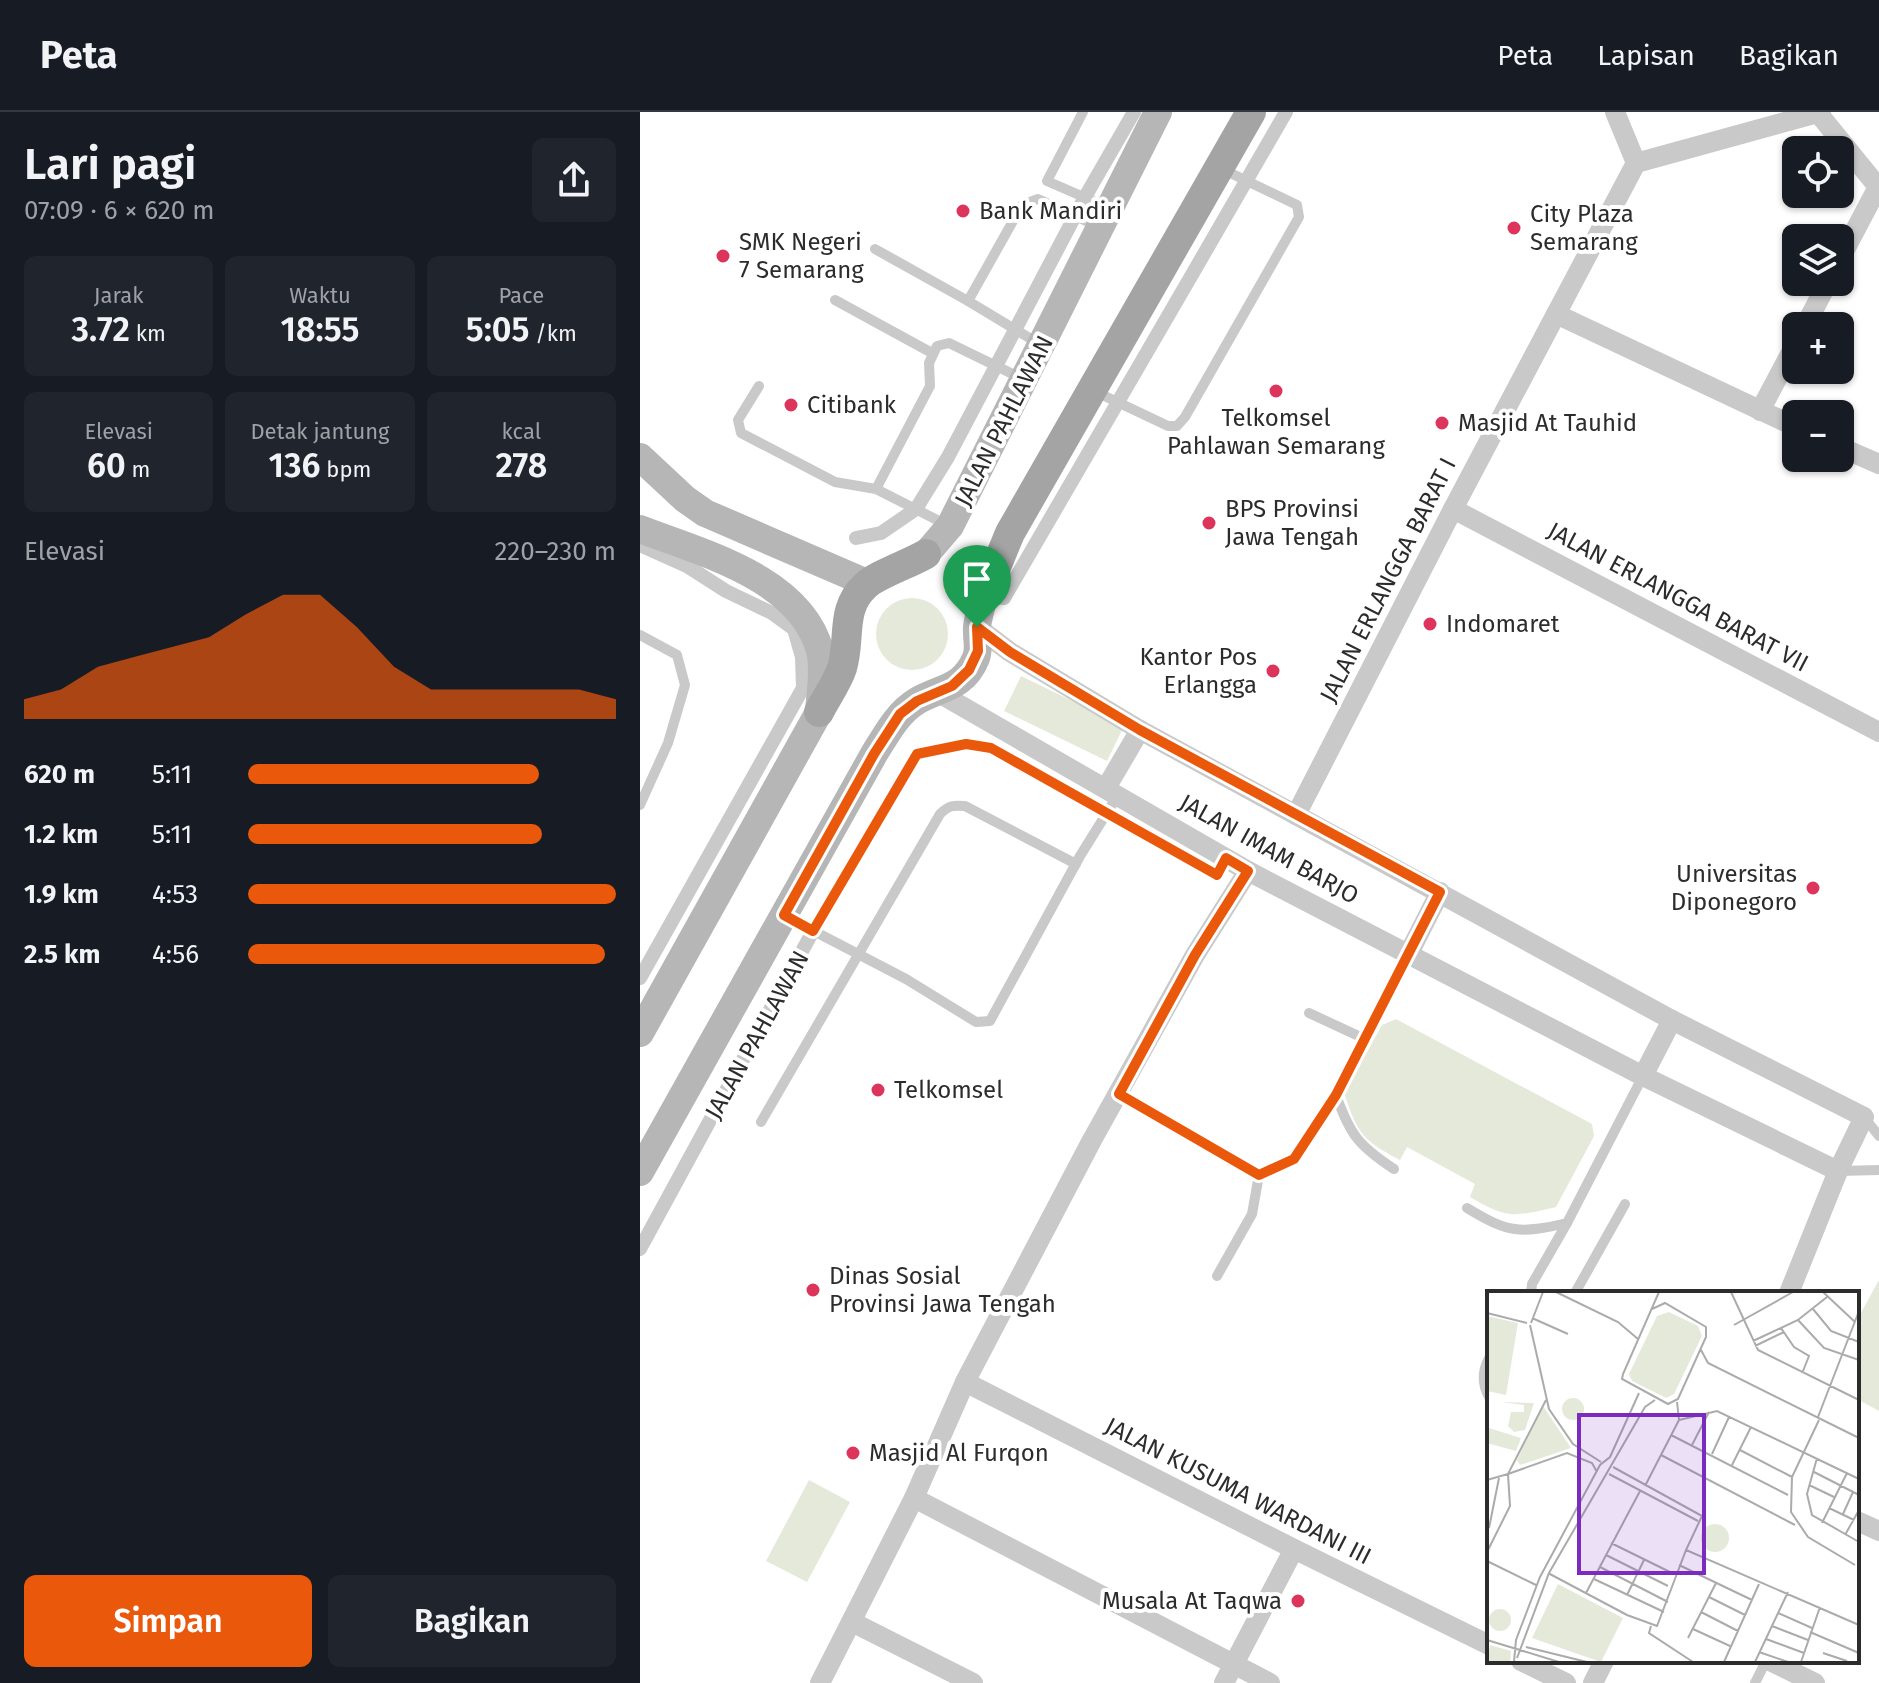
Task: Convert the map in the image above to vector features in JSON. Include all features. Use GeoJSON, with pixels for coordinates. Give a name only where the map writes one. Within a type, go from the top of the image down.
{"type":"FeatureCollection","features":[{"type":"Feature","properties":{"kind":"main road","name":"JALAN PAHLAWAN"},"geometry":{"type":"LineString","coordinates":[[867,583],[926,554],[950,526],[1042,345],[1093,213],[1158,112]]}},
{"type":"Feature","properties":{"kind":"main road","name":"JALAN PAHLAWAN"},"geometry":{"type":"LineString","coordinates":[[640,1172],[874,754],[900,714],[917,701],[939,693],[963,677],[975,660],[978,651],[977,627],[984,596],[1010,533],[1092,390],[1232,174],[1251,112]]}},
{"type":"Feature","properties":{"kind":"main road"},"geometry":{"type":"LineString","coordinates":[[640,457],[685,499],[705,513],[867,583],[851,605],[846,618],[842,671],[640,1033]]}},
{"type":"Feature","properties":{"kind":"main road"},"geometry":{"type":"LineString","coordinates":[[640,529],[721,560],[775,589],[800,610],[809,622],[820,649],[819,712]]}},
{"type":"Feature","properties":{"kind":"street","name":"JALAN PAHLAWAN"},"geometry":{"type":"LineString","coordinates":[[856,538],[881,533],[916,509],[1017,330],[1093,213],[1134,112]]}},
{"type":"Feature","properties":{"kind":"street","name":"JALAN PAHLAWAN"},"geometry":{"type":"LineString","coordinates":[[984,596],[1004,598],[1120,402],[1241,185],[1232,174],[1286,112]]}},
{"type":"Feature","properties":{"kind":"street"},"geometry":{"type":"LineString","coordinates":[[1615,112],[1636,163],[1820,112],[1879,186],[1854,233]]}},
{"type":"Feature","properties":{"kind":"street","name":"JALAN ERLANGGA BARAT I"},"geometry":{"type":"LineString","coordinates":[[1296,815],[1636,163]]}},
{"type":"Feature","properties":{"kind":"street"},"geometry":{"type":"LineString","coordinates":[[1556,314],[1782,421]]}},
{"type":"Feature","properties":{"kind":"street"},"geometry":{"type":"LineString","coordinates":[[1760,411],[1782,369]]}},
{"type":"Feature","properties":{"kind":"street"},"geometry":{"type":"LineString","coordinates":[[1854,453],[1879,464]]}},
{"type":"Feature","properties":{"kind":"street","name":"JALAN ERLANGGA BARAT VII"},"geometry":{"type":"LineString","coordinates":[[1453,509],[1879,732]]}},
{"type":"Feature","properties":{"kind":"street"},"geometry":{"type":"LineString","coordinates":[[640,545],[687,566],[726,591],[772,613],[794,629],[802,657],[803,688],[640,978]]}},
{"type":"Feature","properties":{"kind":"street","name":"JALAN IMAM BARJO"},"geometry":{"type":"LineString","coordinates":[[977,627],[1010,652],[1140,730],[1672,1020],[1864,1117]]}},
{"type":"Feature","properties":{"kind":"street","name":"JALAN IMAM BARJO"},"geometry":{"type":"LineString","coordinates":[[939,693],[1110,799],[1643,1076],[1838,1171]]}},
{"type":"Feature","properties":{"kind":"street"},"geometry":{"type":"LineString","coordinates":[[1110,799],[1140,730]]}},
{"type":"Feature","properties":{"kind":"street","name":"JALAN PAHLAWAN"},"geometry":{"type":"LineString","coordinates":[[640,1249],[813,931],[917,754],[966,744],[991,748],[1110,799]]}},
{"type":"Feature","properties":{"kind":"street"},"geometry":{"type":"LineString","coordinates":[[820,1683],[914,1498],[965,1382],[1092,1140],[1195,955],[1248,871]]}},
{"type":"Feature","properties":{"kind":"street"},"geometry":{"type":"LineString","coordinates":[[1409,953],[1440,892]]}},
{"type":"Feature","properties":{"kind":"street"},"geometry":{"type":"LineString","coordinates":[[1643,1076],[1672,1020]]}},
{"type":"Feature","properties":{"kind":"street"},"geometry":{"type":"LineString","coordinates":[[1790,1291],[1838,1171],[1864,1117]]}},
{"type":"Feature","properties":{"kind":"street","name":"JALAN KUSUMA WARDANI III"},"geometry":{"type":"LineString","coordinates":[[965,1382],[1487,1644]]}},
{"type":"Feature","properties":{"kind":"street"},"geometry":{"type":"LineString","coordinates":[[914,1498],[1270,1683]]}},
{"type":"Feature","properties":{"kind":"street"},"geometry":{"type":"LineString","coordinates":[[1859,1522],[1879,1531]]}},
{"type":"Feature","properties":{"kind":"street"},"geometry":{"type":"LineString","coordinates":[[1224,1683],[1294,1549]]}},
{"type":"Feature","properties":{"kind":"street"},"geometry":{"type":"LineString","coordinates":[[852,1622],[973,1683]]}},
{"type":"Feature","properties":{"kind":"street"},"geometry":{"type":"LineString","coordinates":[[1525,1663],[1566,1683]]}},
{"type":"Feature","properties":{"kind":"street"},"geometry":{"type":"LineString","coordinates":[[1593,1683],[1603,1663]]}},
{"type":"Feature","properties":{"kind":"street"},"geometry":{"type":"LineString","coordinates":[[1772,1663],[1815,1683]]}},
{"type":"Feature","properties":{"kind":"lane"},"geometry":{"type":"LineString","coordinates":[[1083,112],[1047,181],[1093,213]]}},
{"type":"Feature","properties":{"kind":"lane"},"geometry":{"type":"LineString","coordinates":[[1092,390],[1168,426],[1177,426],[1185,417],[1299,217],[1297,205],[1232,174]]}},
{"type":"Feature","properties":{"kind":"lane"},"geometry":{"type":"LineString","coordinates":[[968,301],[1022,205],[1038,199],[1093,213]]}},
{"type":"Feature","properties":{"kind":"lane"},"geometry":{"type":"LineString","coordinates":[[875,249],[1042,345]]}},
{"type":"Feature","properties":{"kind":"lane"},"geometry":{"type":"LineString","coordinates":[[835,300],[932,353]]}},
{"type":"Feature","properties":{"kind":"lane"},"geometry":{"type":"LineString","coordinates":[[876,489],[930,386],[929,363],[932,353],[941,343],[949,343],[1025,380]]}},
{"type":"Feature","properties":{"kind":"lane"},"geometry":{"type":"LineString","coordinates":[[759,386],[738,420],[741,433],[835,482],[876,489],[950,526]]}},
{"type":"Feature","properties":{"kind":"lane"},"geometry":{"type":"LineString","coordinates":[[640,635],[677,655],[685,685],[668,743],[640,805]]}},
{"type":"Feature","properties":{"kind":"lane"},"geometry":{"type":"LineString","coordinates":[[784,915],[906,979],[976,1022],[990,1021],[1110,799]]}},
{"type":"Feature","properties":{"kind":"lane"},"geometry":{"type":"LineString","coordinates":[[761,1122],[940,814],[953,805],[965,806],[1076,864]]}},
{"type":"Feature","properties":{"kind":"lane"},"geometry":{"type":"LineString","coordinates":[[1259,1175],[1294,1159],[1336,1095],[1409,953]]}},
{"type":"Feature","properties":{"kind":"lane"},"geometry":{"type":"LineString","coordinates":[[1309,1013],[1365,1039]]}},
{"type":"Feature","properties":{"kind":"lane"},"geometry":{"type":"LineString","coordinates":[[1531,1291],[1532,1284],[1643,1076]]}},
{"type":"Feature","properties":{"kind":"lane"},"geometry":{"type":"LineString","coordinates":[[1119,1094],[1259,1175]]}},
{"type":"Feature","properties":{"kind":"lane"},"geometry":{"type":"LineString","coordinates":[[1336,1095],[1352,1132],[1367,1152],[1394,1169]]}},
{"type":"Feature","properties":{"kind":"lane"},"geometry":{"type":"LineString","coordinates":[[1864,1117],[1879,1136]]}},
{"type":"Feature","properties":{"kind":"lane"},"geometry":{"type":"LineString","coordinates":[[1838,1171],[1879,1170]]}},
{"type":"Feature","properties":{"kind":"lane"},"geometry":{"type":"LineString","coordinates":[[1217,1276],[1252,1214],[1259,1175]]}},
{"type":"Feature","properties":{"kind":"lane"},"geometry":{"type":"LineString","coordinates":[[1576,1291],[1625,1204]]}},
{"type":"Feature","properties":{"kind":"lane"},"geometry":{"type":"LineString","coordinates":[[1467,1208],[1496,1226],[1520,1230],[1532,1231],[1567,1223]]}},
{"type":"Feature","properties":{"kind":"lane"},"geometry":{"type":"LineString","coordinates":[[1487,1363],[1483,1383],[1487,1392]]}},
{"type":"Feature","properties":{"kind":"lane"},"geometry":{"type":"LineString","coordinates":[[1755,1683],[1767,1663]]}},
{"type":"Feature","properties":{"kind":"shaded area"},"geometry":{"type":"Polygon","coordinates":[[[912,598],[932,604],[942,614],[948,634],[942,654],[932,664],[912,670],[892,664],[882,654],[876,634],[882,614],[892,604],[912,598]]]}},
{"type":"Feature","properties":{"kind":"shaded area"},"geometry":{"type":"Polygon","coordinates":[[[1021,676],[1124,726],[1107,761],[1004,711],[1021,676]]]}},
{"type":"Feature","properties":{"kind":"shaded area"},"geometry":{"type":"Polygon","coordinates":[[[1396,1019],[1592,1124],[1594,1136],[1556,1207],[1520,1214],[1493,1209],[1470,1197],[1475,1184],[1407,1147],[1400,1160],[1377,1147],[1363,1134],[1344,1093],[1382,1025],[1396,1019]]]}},
{"type":"Feature","properties":{"kind":"shaded area"},"geometry":{"type":"Polygon","coordinates":[[[1879,1280],[1879,1411],[1859,1400],[1859,1316],[1879,1280]]]}},
{"type":"Feature","properties":{"kind":"shaded area"},"geometry":{"type":"Polygon","coordinates":[[[809,1480],[850,1502],[807,1582],[766,1561],[809,1480]]]}},
{"type":"Feature","properties":{"kind":"place","name":"Bank Mandiri"},"geometry":{"type":"Point","coordinates":[963,211]}},
{"type":"Feature","properties":{"kind":"place","name":"City Plaza Semarang"},"geometry":{"type":"Point","coordinates":[1514,228]}},
{"type":"Feature","properties":{"kind":"place","name":"SMK Negeri 7 Semarang"},"geometry":{"type":"Point","coordinates":[723,256]}},
{"type":"Feature","properties":{"kind":"place","name":"Telkomsel Pahlawan Semarang"},"geometry":{"type":"Point","coordinates":[1276,391]}},
{"type":"Feature","properties":{"kind":"place","name":"Citibank"},"geometry":{"type":"Point","coordinates":[791,405]}},
{"type":"Feature","properties":{"kind":"place","name":"Masjid At Tauhid"},"geometry":{"type":"Point","coordinates":[1442,423]}},
{"type":"Feature","properties":{"kind":"place","name":"BPS Provinsi Jawa Tengah"},"geometry":{"type":"Point","coordinates":[1209,523]}},
{"type":"Feature","properties":{"kind":"place","name":"Indomaret"},"geometry":{"type":"Point","coordinates":[1430,624]}},
{"type":"Feature","properties":{"kind":"place","name":"Kantor Pos Erlangga"},"geometry":{"type":"Point","coordinates":[1273,671]}},
{"type":"Feature","properties":{"kind":"place","name":"Universitas Diponegoro"},"geometry":{"type":"Point","coordinates":[1813,888]}},
{"type":"Feature","properties":{"kind":"place","name":"Telkomsel"},"geometry":{"type":"Point","coordinates":[878,1090]}},
{"type":"Feature","properties":{"kind":"place","name":"Dinas Sosial Provinsi Jawa Tengah"},"geometry":{"type":"Point","coordinates":[813,1290]}},
{"type":"Feature","properties":{"kind":"place","name":"Masjid Al Furqon"},"geometry":{"type":"Point","coordinates":[853,1453]}},
{"type":"Feature","properties":{"kind":"place","name":"Musala At Taqwa"},"geometry":{"type":"Point","coordinates":[1298,1601]}},
{"type":"Feature","properties":{"kind":"route"},"geometry":{"type":"LineString","coordinates":[[977,627],[1010,652],[1140,730],[1440,892],[1336,1095],[1294,1159],[1259,1175],[1119,1094],[1195,955],[1248,871],[1226,858],[1217,875],[991,748],[966,744],[917,754],[813,931],[784,915],[874,754],[900,714],[917,701],[952,686],[969,670],[978,651],[977,627]]}}]}
